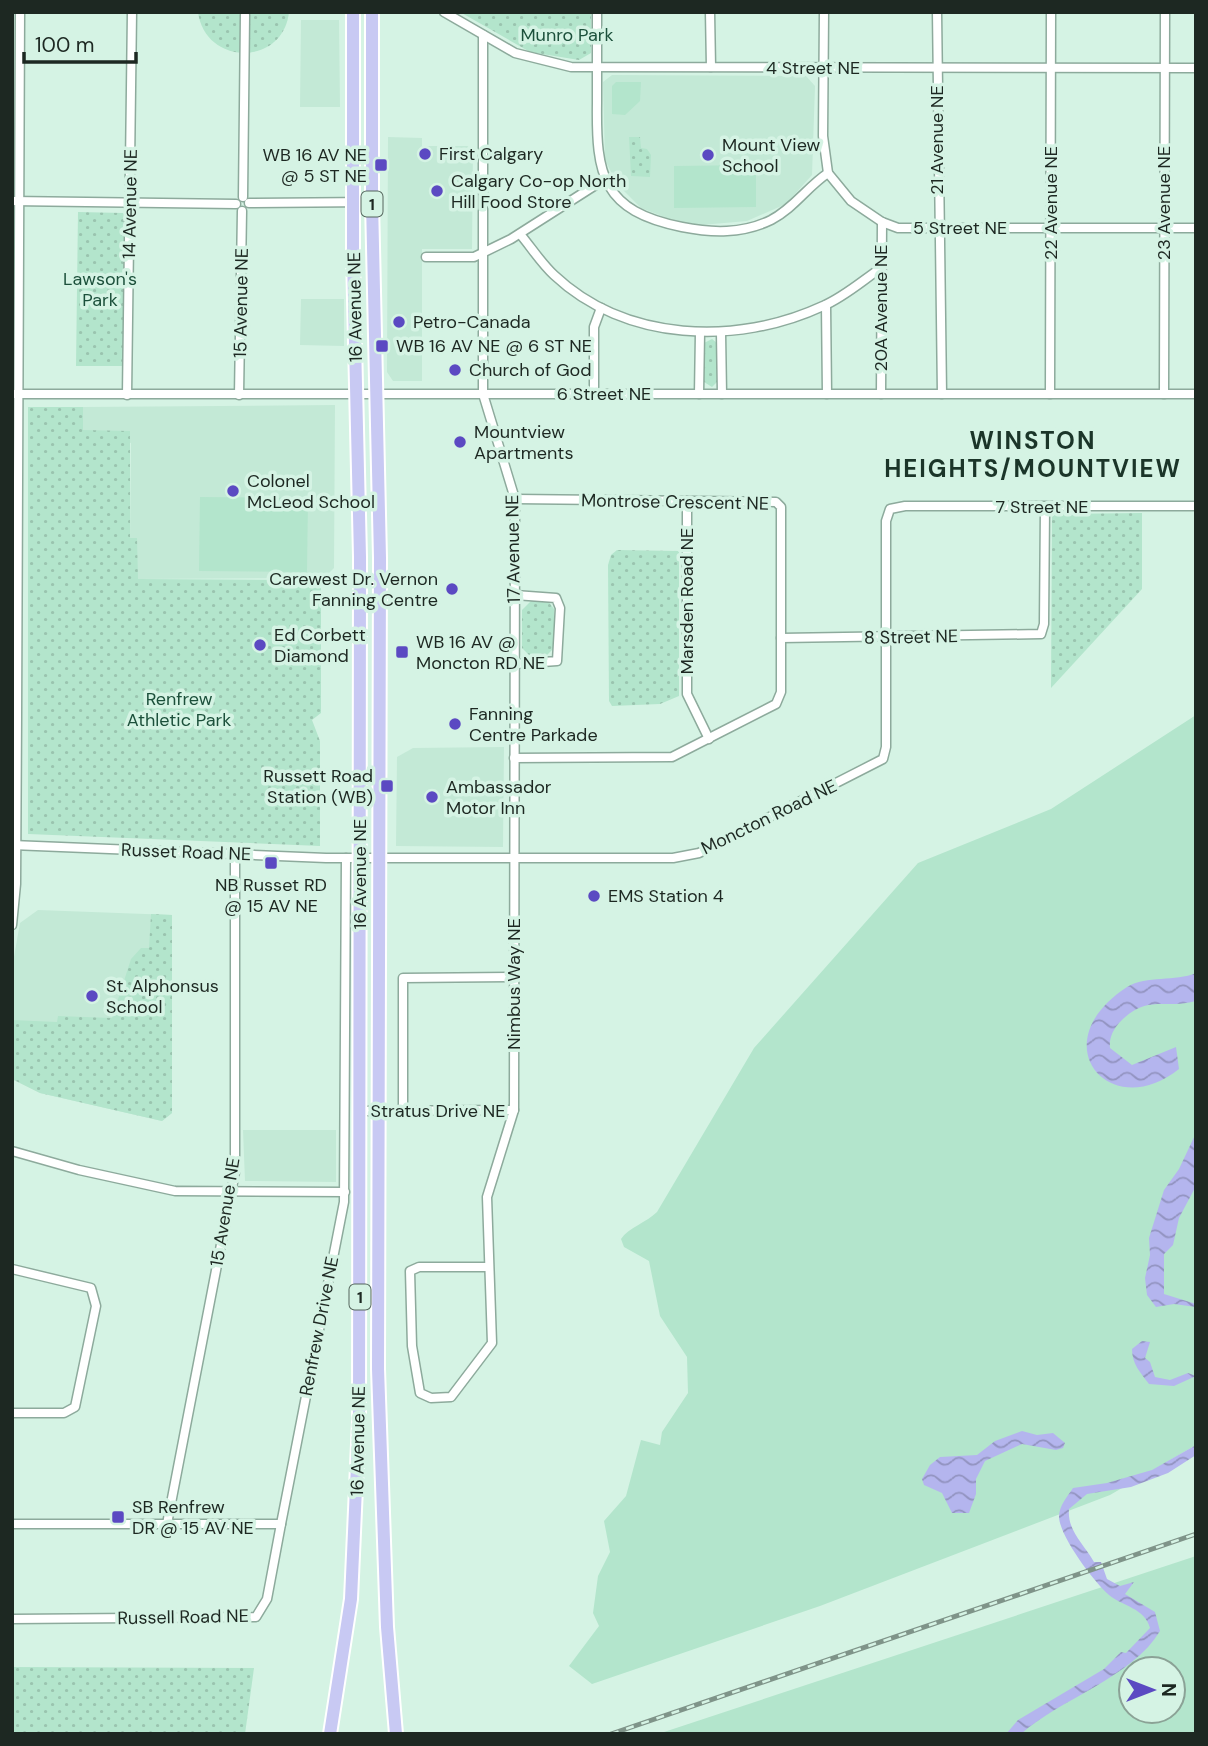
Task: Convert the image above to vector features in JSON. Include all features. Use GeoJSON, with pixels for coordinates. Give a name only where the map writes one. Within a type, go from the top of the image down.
{"type":"FeatureCollection","features":[{"type":"Feature","properties":{"kind":"highway","name":"16 Avenue NE"},"geometry":{"type":"LineString","coordinates":[[330,1734],[345,1647],[356,1542],[361,1111],[353,12]]}},
{"type":"Feature","properties":{"kind":"highway","name":"16 Avenue NE"},"geometry":{"type":"LineString","coordinates":[[372,12],[372,202],[379,498],[378,1369],[387,1627],[396,1734]]}},
{"type":"Feature","properties":{"kind":"street"},"geometry":{"type":"LineString","coordinates":[[12,925],[16,201],[20,12]]}},
{"type":"Feature","properties":{"kind":"street","name":"14 Avenue NE"},"geometry":{"type":"LineString","coordinates":[[127,395],[132,12]]}},
{"type":"Feature","properties":{"kind":"street","name":"4 Street NE"},"geometry":{"type":"LineString","coordinates":[[444,12],[528,58],[556,65],[597,68],[1196,68]]}},
{"type":"Feature","properties":{"kind":"street"},"geometry":{"type":"LineString","coordinates":[[597,12],[597,159],[605,179],[621,200],[642,215],[670,225],[721,232],[743,230],[774,218],[828,173],[824,145],[824,12]]}},
{"type":"Feature","properties":{"kind":"street"},"geometry":{"type":"LineString","coordinates":[[710,12],[710,67]]}},
{"type":"Feature","properties":{"kind":"street","name":"21 Avenue NE"},"geometry":{"type":"LineString","coordinates":[[937,12],[942,394]]}},
{"type":"Feature","properties":{"kind":"street","name":"22 Avenue NE"},"geometry":{"type":"LineString","coordinates":[[1050,394],[1051,12]]}},
{"type":"Feature","properties":{"kind":"street","name":"23 Avenue NE"},"geometry":{"type":"LineString","coordinates":[[1164,394],[1165,12]]}},
{"type":"Feature","properties":{"kind":"street"},"geometry":{"type":"LineString","coordinates":[[242,201],[244,13]]}},
{"type":"Feature","properties":{"kind":"street","name":"17 Avenue NE"},"geometry":{"type":"LineString","coordinates":[[483,35],[483,394],[485,409],[515,499],[514,857]]}},
{"type":"Feature","properties":{"kind":"street","name":"5 Street NE"},"geometry":{"type":"LineString","coordinates":[[828,173],[846,196],[882,222],[898,228],[1196,228]]}},
{"type":"Feature","properties":{"kind":"street"},"geometry":{"type":"LineString","coordinates":[[426,257],[474,257],[520,234],[605,179]]}},
{"type":"Feature","properties":{"kind":"street"},"geometry":{"type":"LineString","coordinates":[[16,201],[372,202]]}},
{"type":"Feature","properties":{"kind":"street","name":"15 Avenue NE"},"geometry":{"type":"LineString","coordinates":[[239,395],[242,201]]}},
{"type":"Feature","properties":{"kind":"street","name":"20A Avenue NE"},"geometry":{"type":"LineString","coordinates":[[881,394],[882,222]]}},
{"type":"Feature","properties":{"kind":"street"},"geometry":{"type":"LineString","coordinates":[[520,234],[555,276],[601,308],[646,324],[699,332],[722,332],[774,325],[825,306],[881,268]]}},
{"type":"Feature","properties":{"kind":"street"},"geometry":{"type":"LineString","coordinates":[[825,306],[827,394]]}},
{"type":"Feature","properties":{"kind":"street"},"geometry":{"type":"LineString","coordinates":[[594,394],[594,327],[601,308]]}},
{"type":"Feature","properties":{"kind":"street"},"geometry":{"type":"LineString","coordinates":[[699,332],[699,394]]}},
{"type":"Feature","properties":{"kind":"street"},"geometry":{"type":"LineString","coordinates":[[722,332],[722,394]]}},
{"type":"Feature","properties":{"kind":"street","name":"6 Street NE"},"geometry":{"type":"LineString","coordinates":[[15,394],[1196,394]]}},
{"type":"Feature","properties":{"kind":"street","name":"Montrose Crescent NE"},"geometry":{"type":"LineString","coordinates":[[514,758],[665,758],[709,739],[776,704],[780,698],[781,638],[781,507],[768,500],[515,499]]}},
{"type":"Feature","properties":{"kind":"street","name":"Marsden Road NE"},"geometry":{"type":"LineString","coordinates":[[687,501],[687,694],[709,739]]}},
{"type":"Feature","properties":{"kind":"street","name":"7 Street NE"},"geometry":{"type":"LineString","coordinates":[[886,638],[886,521],[890,509],[905,506],[1196,506]]}},
{"type":"Feature","properties":{"kind":"street","name":"8 Street NE"},"geometry":{"type":"LineString","coordinates":[[781,638],[1041,634],[1044,624],[1045,507]]}},
{"type":"Feature","properties":{"kind":"street"},"geometry":{"type":"LineString","coordinates":[[515,594],[547,595],[556,598],[560,608],[557,661],[515,664]]}},
{"type":"Feature","properties":{"kind":"street","name":"Moncton Road NE"},"geometry":{"type":"LineString","coordinates":[[360,858],[690,855],[717,845],[883,759],[886,747],[886,638]]}},
{"type":"Feature","properties":{"kind":"street","name":"Russet Road NE"},"geometry":{"type":"LineString","coordinates":[[14,845],[360,858]]}},
{"type":"Feature","properties":{"kind":"street","name":"15 Avenue NE"},"geometry":{"type":"LineString","coordinates":[[167,1524],[236,1172],[235,854]]}},
{"type":"Feature","properties":{"kind":"street","name":"Nimbus Way NE"},"geometry":{"type":"LineString","coordinates":[[489,1266],[419,1267],[410,1271],[412,1346],[421,1393],[431,1398],[451,1397],[492,1343],[487,1197],[514,1110],[514,857]]}},
{"type":"Feature","properties":{"kind":"street","name":"Renfrew Drive NE"},"geometry":{"type":"LineString","coordinates":[[281,1524],[345,1192],[345,858]]}},
{"type":"Feature","properties":{"kind":"street"},"geometry":{"type":"LineString","coordinates":[[403,1111],[403,978],[514,977]]}},
{"type":"Feature","properties":{"kind":"street","name":"Stratus Drive NE"},"geometry":{"type":"LineString","coordinates":[[361,1111],[514,1110]]}},
{"type":"Feature","properties":{"kind":"street"},"geometry":{"type":"LineString","coordinates":[[12,1151],[79,1170],[175,1191],[345,1192]]}},
{"type":"Feature","properties":{"kind":"street"},"geometry":{"type":"LineString","coordinates":[[12,1269],[91,1288],[96,1306],[75,1407],[64,1413],[12,1413]]}},
{"type":"Feature","properties":{"kind":"street"},"geometry":{"type":"LineString","coordinates":[[12,1524],[281,1524]]}},
{"type":"Feature","properties":{"kind":"street","name":"Russell Road NE"},"geometry":{"type":"LineString","coordinates":[[12,1619],[256,1617],[265,1606],[281,1524]]}},
{"type":"Feature","properties":{"kind":"shaded area"},"geometry":{"type":"Polygon","coordinates":[[[301,20],[339,20],[340,107],[300,107],[301,20]]]}},
{"type":"Feature","properties":{"kind":"shaded area","name":"Mount View School"},"geometry":{"type":"Polygon","coordinates":[[[612,75],[806,76],[815,86],[812,175],[786,204],[747,221],[701,225],[675,221],[641,208],[617,184],[605,160],[603,82],[612,75]]]}},
{"type":"Feature","properties":{"kind":"shaded area"},"geometry":{"type":"Polygon","coordinates":[[[388,137],[422,138],[422,146],[473,146],[472,249],[422,249],[422,381],[393,381],[387,372],[388,137]]]}},
{"type":"Feature","properties":{"kind":"shaded area"},"geometry":{"type":"Polygon","coordinates":[[[301,299],[344,299],[344,346],[300,345],[301,299]]]}},
{"type":"Feature","properties":{"kind":"shaded area","name":"Colonel McLeod School"},"geometry":{"type":"Polygon","coordinates":[[[335,405],[334,568],[324,578],[137,579],[137,539],[130,539],[131,443],[82,430],[83,407],[335,405]]]}},
{"type":"Feature","properties":{"kind":"shaded area"},"geometry":{"type":"Polygon","coordinates":[[[504,747],[503,847],[396,846],[397,757],[413,748],[504,747]]]}},
{"type":"Feature","properties":{"kind":"shaded area","name":"St. Alphonsus School"},"geometry":{"type":"Polygon","coordinates":[[[38,910],[172,915],[172,1113],[162,1121],[40,1093],[12,1079],[12,968],[20,923],[38,910]]]}},
{"type":"Feature","properties":{"kind":"shaded area"},"geometry":{"type":"Polygon","coordinates":[[[243,1130],[336,1130],[336,1182],[245,1181],[243,1130]]]}},
{"type":"Feature","properties":{"kind":"green space"},"geometry":{"type":"Polygon","coordinates":[[[198,12],[289,12],[284,30],[273,43],[244,53],[228,50],[214,43],[204,30],[198,12]]]}},
{"type":"Feature","properties":{"kind":"green space","name":"Munro Park"},"geometry":{"type":"Polygon","coordinates":[[[460,12],[591,12],[591,53],[579,60],[530,52],[460,12]]]}},
{"type":"Feature","properties":{"kind":"green space"},"geometry":{"type":"Polygon","coordinates":[[[616,82],[641,82],[640,101],[625,115],[612,114],[612,86],[616,82]]]}},
{"type":"Feature","properties":{"kind":"green space"},"geometry":{"type":"Polygon","coordinates":[[[629,137],[640,137],[641,148],[647,149],[651,155],[650,177],[631,176],[629,137]]]}},
{"type":"Feature","properties":{"kind":"green space"},"geometry":{"type":"Polygon","coordinates":[[[756,165],[756,207],[674,208],[674,166],[756,165]]]}},
{"type":"Feature","properties":{"kind":"green space","name":"Lawson's Park"},"geometry":{"type":"Polygon","coordinates":[[[78,212],[124,213],[123,366],[76,366],[78,212]]]}},
{"type":"Feature","properties":{"kind":"green space"},"geometry":{"type":"Polygon","coordinates":[[[712,339],[717,343],[717,382],[712,387],[704,382],[704,343],[712,339]]]}},
{"type":"Feature","properties":{"kind":"green space","name":"Renfrew Athletic Park"},"geometry":{"type":"Polygon","coordinates":[[[28,407],[83,407],[83,430],[130,431],[130,538],[137,538],[138,579],[321,580],[321,713],[312,720],[320,741],[320,846],[28,834],[28,407]]]}},
{"type":"Feature","properties":{"kind":"green space"},"geometry":{"type":"Polygon","coordinates":[[[200,497],[308,498],[307,572],[199,571],[200,497]]]}},
{"type":"Feature","properties":{"kind":"green space"},"geometry":{"type":"Polygon","coordinates":[[[1142,513],[1142,589],[1051,688],[1052,517],[1056,514],[1142,513]]]}},
{"type":"Feature","properties":{"kind":"green space"},"geometry":{"type":"Polygon","coordinates":[[[617,550],[679,551],[679,696],[660,704],[612,706],[609,701],[608,565],[611,555],[617,550]]]}},
{"type":"Feature","properties":{"kind":"green space"},"geometry":{"type":"Polygon","coordinates":[[[532,600],[548,601],[554,609],[554,648],[545,657],[532,658],[522,648],[522,610],[532,600]]]}},
{"type":"Feature","properties":{"kind":"green space"},"geometry":{"type":"Polygon","coordinates":[[[1196,715],[1196,1445],[1110,1495],[820,1606],[592,1684],[569,1666],[599,1626],[593,1613],[598,1576],[610,1552],[604,1521],[626,1496],[641,1440],[660,1445],[662,1432],[688,1393],[687,1357],[660,1316],[649,1261],[624,1247],[621,1239],[657,1212],[754,1048],[918,863],[1051,809],[1196,715]]]}},
{"type":"Feature","properties":{"kind":"green space"},"geometry":{"type":"Polygon","coordinates":[[[151,914],[172,915],[172,1113],[162,1121],[40,1093],[12,1079],[12,1020],[57,1022],[58,1016],[112,1018],[131,959],[141,948],[149,948],[151,914]]]}},
{"type":"Feature","properties":{"kind":"green space"},"geometry":{"type":"Polygon","coordinates":[[[1196,1556],[1196,1734],[658,1734],[1196,1556]]]}},
{"type":"Feature","properties":{"kind":"green space"},"geometry":{"type":"Polygon","coordinates":[[[12,1667],[254,1668],[245,1734],[12,1734],[12,1667]]]}},
{"type":"Feature","properties":{"kind":"water"},"geometry":{"type":"Polygon","coordinates":[[[1196,973],[1196,1001],[1138,1008],[1119,1023],[1110,1041],[1110,1048],[1132,1065],[1176,1047],[1179,1069],[1154,1084],[1130,1087],[1110,1082],[1095,1070],[1087,1052],[1089,1032],[1101,1009],[1135,983],[1196,973]]]}},
{"type":"Feature","properties":{"kind":"water"},"geometry":{"type":"Polygon","coordinates":[[[1196,1133],[1196,1186],[1179,1218],[1173,1245],[1164,1254],[1164,1294],[1196,1304],[1196,1307],[1174,1304],[1156,1307],[1147,1295],[1145,1278],[1150,1255],[1149,1238],[1164,1190],[1179,1169],[1196,1133]]]}},
{"type":"Feature","properties":{"kind":"water"},"geometry":{"type":"Polygon","coordinates":[[[1142,1341],[1150,1342],[1145,1358],[1150,1362],[1155,1377],[1170,1380],[1188,1373],[1196,1376],[1174,1386],[1149,1384],[1137,1368],[1132,1354],[1132,1349],[1142,1341]]]}},
{"type":"Feature","properties":{"kind":"water"},"geometry":{"type":"Polygon","coordinates":[[[1022,1431],[1037,1435],[1053,1433],[1065,1443],[1063,1448],[1056,1450],[1022,1444],[985,1461],[976,1479],[976,1494],[969,1513],[952,1513],[942,1493],[924,1485],[922,1479],[930,1465],[940,1457],[977,1455],[995,1441],[1022,1431]]]}},
{"type":"Feature","properties":{"kind":"water"},"geometry":{"type":"Polygon","coordinates":[[[1196,1445],[1196,1455],[1168,1473],[1131,1487],[1087,1494],[1069,1509],[1073,1531],[1094,1562],[1101,1562],[1107,1579],[1120,1586],[1134,1582],[1125,1594],[1155,1612],[1160,1631],[1148,1647],[1139,1655],[1118,1655],[1121,1652],[1126,1653],[1150,1628],[1143,1616],[1109,1595],[1079,1559],[1061,1526],[1060,1509],[1073,1488],[1107,1483],[1152,1470],[1196,1445]]]}},
{"type":"Feature","properties":{"kind":"water"},"geometry":{"type":"Polygon","coordinates":[[[1117,1656],[1117,1673],[1114,1675],[1037,1721],[1021,1734],[1006,1734],[1018,1720],[1104,1669],[1117,1656]]]}},
{"type":"Feature","properties":{"kind":"railway"},"geometry":{"type":"LineString","coordinates":[[611,1734],[1196,1534]]}},
{"type":"Feature","properties":{"kind":"place","name":"First Calgary"},"geometry":{"type":"Point","coordinates":[425,154]}},
{"type":"Feature","properties":{"kind":"place","name":"Mount View School"},"geometry":{"type":"Point","coordinates":[708,155]}},
{"type":"Feature","properties":{"kind":"place","name":"WB 16 AV NE @ 5 ST NE"},"geometry":{"type":"Point","coordinates":[381,165]}},
{"type":"Feature","properties":{"kind":"place","name":"Calgary Co-op North Hill Food Store"},"geometry":{"type":"Point","coordinates":[437,191]}},
{"type":"Feature","properties":{"kind":"place","name":"Petro-Canada"},"geometry":{"type":"Point","coordinates":[399,322]}},
{"type":"Feature","properties":{"kind":"place","name":"WB 16 AV NE @ 6 ST NE"},"geometry":{"type":"Point","coordinates":[382,346]}},
{"type":"Feature","properties":{"kind":"place","name":"Church of God"},"geometry":{"type":"Point","coordinates":[455,370]}},
{"type":"Feature","properties":{"kind":"place","name":"Mountview Apartments"},"geometry":{"type":"Point","coordinates":[460,442]}},
{"type":"Feature","properties":{"kind":"place","name":"Colonel McLeod School"},"geometry":{"type":"Point","coordinates":[233,491]}},
{"type":"Feature","properties":{"kind":"place","name":"Carewest Dr. Vernon Fanning Centre"},"geometry":{"type":"Point","coordinates":[452,589]}},
{"type":"Feature","properties":{"kind":"place","name":"Ed Corbett Diamond"},"geometry":{"type":"Point","coordinates":[260,645]}},
{"type":"Feature","properties":{"kind":"place","name":"WB 16 AV @ Moncton RD NE"},"geometry":{"type":"Point","coordinates":[402,652]}},
{"type":"Feature","properties":{"kind":"place","name":"Fanning Centre Parkade"},"geometry":{"type":"Point","coordinates":[455,724]}},
{"type":"Feature","properties":{"kind":"place","name":"Russett Road Station (WB)"},"geometry":{"type":"Point","coordinates":[387,786]}},
{"type":"Feature","properties":{"kind":"place","name":"Ambassador Motor Inn"},"geometry":{"type":"Point","coordinates":[432,797]}},
{"type":"Feature","properties":{"kind":"place","name":"NB Russet RD @ 15 AV NE"},"geometry":{"type":"Point","coordinates":[271,863]}},
{"type":"Feature","properties":{"kind":"place","name":"EMS Station 4"},"geometry":{"type":"Point","coordinates":[594,896]}},
{"type":"Feature","properties":{"kind":"place","name":"St. Alphonsus School"},"geometry":{"type":"Point","coordinates":[92,996]}},
{"type":"Feature","properties":{"kind":"place","name":"SB Renfrew DR @ 15 AV NE"},"geometry":{"type":"Point","coordinates":[118,1517]}},
{"type":"Feature","properties":{"kind":"district","name":"WINSTON HEIGHTS/MOUNTVIEW"},"geometry":{"type":"Point","coordinates":[1033,455]}}]}
